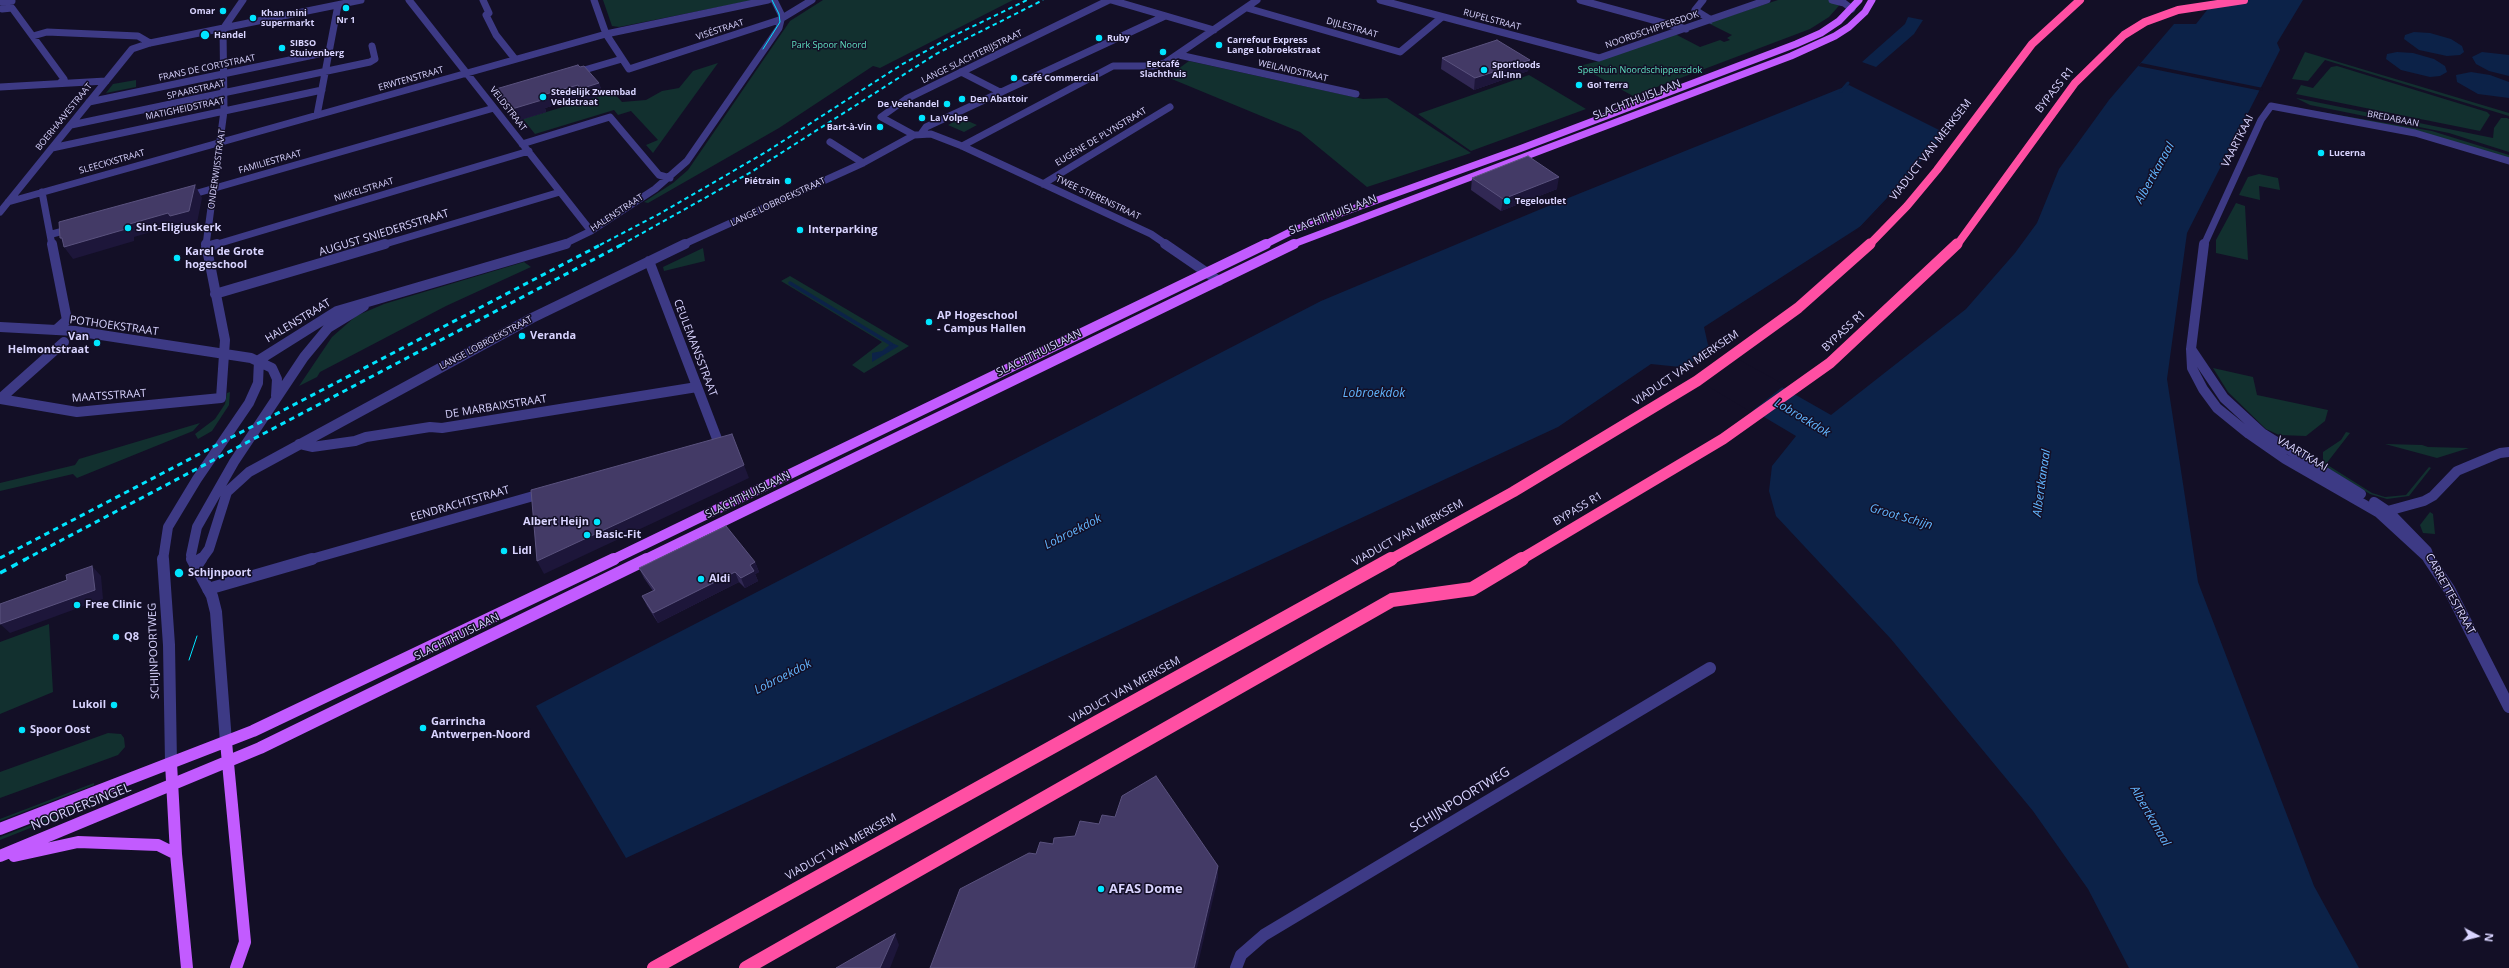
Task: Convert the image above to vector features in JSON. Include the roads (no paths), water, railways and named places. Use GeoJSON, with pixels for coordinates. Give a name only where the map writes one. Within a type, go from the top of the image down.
{"type":"FeatureCollection","features":[{"type":"Feature","properties":{"kind":"highway","name":"VIADUCT VAN MERKSEM"},"geometry":{"type":"LineString","coordinates":[[654,968],[1513,492],[1697,381],[1798,308],[1867,247],[1907,206],[1937,170],[2032,44],[2057,18],[2080,0]]}},
{"type":"Feature","properties":{"kind":"highway","name":"BYPASS R1"},"geometry":{"type":"LineString","coordinates":[[746,968],[1392,600],[1472,588],[1723,439],[1830,363],[1954,247],[2075,83],[2124,35],[2145,22],[2178,10],[2244,0]]}},
{"type":"Feature","properties":{"kind":"main road","name":"SLACHTHUISLAAN"},"geometry":{"type":"LineString","coordinates":[[172,763],[226,742],[710,513],[1294,230],[1782,49],[1821,32],[1839,21],[1859,0]]}},
{"type":"Feature","properties":{"kind":"main road","name":"SLACHTHUISLAAN"},"geometry":{"type":"LineString","coordinates":[[173,786],[228,763],[1295,243],[1791,56],[1849,28],[1865,12],[1872,0]]}},
{"type":"Feature","properties":{"kind":"main road"},"geometry":{"type":"LineString","coordinates":[[226,742],[245,942],[236,968]]}},
{"type":"Feature","properties":{"kind":"main road","name":"SCHIJNPOORTWEG"},"geometry":{"type":"LineString","coordinates":[[172,763],[176,854],[187,968]]}},
{"type":"Feature","properties":{"kind":"main road","name":"NOORDERSINGEL"},"geometry":{"type":"LineString","coordinates":[[0,829],[172,763]]}},
{"type":"Feature","properties":{"kind":"main road","name":"NOORDERSINGEL"},"geometry":{"type":"LineString","coordinates":[[0,856],[173,786]]}},
{"type":"Feature","properties":{"kind":"main road"},"geometry":{"type":"LineString","coordinates":[[0,860],[78,842],[158,845],[176,854]]}},
{"type":"Feature","properties":{"kind":"street"},"geometry":{"type":"LineString","coordinates":[[224,29],[243,0]]}},
{"type":"Feature","properties":{"kind":"street","name":"BOERHAAVESTRAAT"},"geometry":{"type":"LineString","coordinates":[[0,212],[132,50],[150,43],[361,0]]}},
{"type":"Feature","properties":{"kind":"street","name":"VELDSTRAAT"},"geometry":{"type":"LineString","coordinates":[[409,0],[591,231]]}},
{"type":"Feature","properties":{"kind":"street"},"geometry":{"type":"LineString","coordinates":[[483,0],[489,13],[486,15],[496,35],[515,59]]}},
{"type":"Feature","properties":{"kind":"street"},"geometry":{"type":"LineString","coordinates":[[569,75],[622,59],[606,34],[594,0]]}},
{"type":"Feature","properties":{"kind":"street","name":"ERWTENSTRAAT"},"geometry":{"type":"LineString","coordinates":[[222,142],[606,34],[768,0]]}},
{"type":"Feature","properties":{"kind":"street"},"geometry":{"type":"LineString","coordinates":[[774,0],[782,19]]}},
{"type":"Feature","properties":{"kind":"street","name":"VISÉSTRAAT"},"geometry":{"type":"LineString","coordinates":[[622,59],[629,69],[782,19],[812,0]]}},
{"type":"Feature","properties":{"kind":"street","name":"LANGE SLACHTERIJSTRAAT"},"geometry":{"type":"LineString","coordinates":[[918,135],[881,117],[906,99],[1110,0],[1214,30]]}},
{"type":"Feature","properties":{"kind":"street"},"geometry":{"type":"LineString","coordinates":[[1242,0],[1252,4]]}},
{"type":"Feature","properties":{"kind":"street","name":"RUPELSTRAAT"},"geometry":{"type":"LineString","coordinates":[[1380,0],[1599,58]]}},
{"type":"Feature","properties":{"kind":"street"},"geometry":{"type":"LineString","coordinates":[[1580,0],[1679,25],[1686,29]]}},
{"type":"Feature","properties":{"kind":"street","name":"NOORDSCHIPPERSDOK"},"geometry":{"type":"LineString","coordinates":[[1703,0],[1695,10],[1711,20]]}},
{"type":"Feature","properties":{"kind":"street","name":"NOORDSCHIPPERSDOK"},"geometry":{"type":"LineString","coordinates":[[1599,58],[1767,0]]}},
{"type":"Feature","properties":{"kind":"street"},"geometry":{"type":"LineString","coordinates":[[1832,0],[1844,3],[1852,9]]}},
{"type":"Feature","properties":{"kind":"street"},"geometry":{"type":"LineString","coordinates":[[1,7],[13,1]]}},
{"type":"Feature","properties":{"kind":"street"},"geometry":{"type":"LineString","coordinates":[[918,135],[931,134],[962,146],[1113,66],[1153,66],[1165,63],[1179,55],[1252,4]]}},
{"type":"Feature","properties":{"kind":"street","name":"DIJLESTRAAT"},"geometry":{"type":"LineString","coordinates":[[1252,4],[1400,52],[1442,17]]}},
{"type":"Feature","properties":{"kind":"street"},"geometry":{"type":"LineString","coordinates":[[317,115],[338,5]]}},
{"type":"Feature","properties":{"kind":"street"},"geometry":{"type":"LineString","coordinates":[[1,7],[12,8],[64,79],[60,83]]}},
{"type":"Feature","properties":{"kind":"street","name":"LANGE LOBROEKSTRAAT"},"geometry":{"type":"LineString","coordinates":[[299,444],[532,318],[649,261],[863,163],[918,135],[926,127],[1165,16]]}},
{"type":"Feature","properties":{"kind":"street","name":"HALENSTRAAT"},"geometry":{"type":"LineString","coordinates":[[259,360],[328,315],[350,306],[559,246],[591,231],[670,178],[691,156],[780,28],[782,19]]}},
{"type":"Feature","properties":{"kind":"street","name":"ONDERWIJSSTRAAT"},"geometry":{"type":"LineString","coordinates":[[224,29],[224,111],[222,142],[206,247],[225,340],[224,354]]}},
{"type":"Feature","properties":{"kind":"street"},"geometry":{"type":"LineString","coordinates":[[33,36],[47,32],[138,36],[150,43]]}},
{"type":"Feature","properties":{"kind":"street","name":"SPAARSTRAAT"},"geometry":{"type":"LineString","coordinates":[[71,125],[370,62],[375,59],[372,46]]}},
{"type":"Feature","properties":{"kind":"street","name":"FRANS DE CORTSTRAAT"},"geometry":{"type":"LineString","coordinates":[[90,102],[328,52]]}},
{"type":"Feature","properties":{"kind":"street","name":"WEILANDSTRAAT"},"geometry":{"type":"LineString","coordinates":[[1179,55],[1356,94]]}},
{"type":"Feature","properties":{"kind":"street"},"geometry":{"type":"LineString","coordinates":[[961,72],[1000,92]]}},
{"type":"Feature","properties":{"kind":"street"},"geometry":{"type":"LineString","coordinates":[[0,87],[106,81]]}},
{"type":"Feature","properties":{"kind":"street","name":"MATIGHEIDSTRAAT"},"geometry":{"type":"LineString","coordinates":[[52,148],[322,90]]}},
{"type":"Feature","properties":{"kind":"street"},"geometry":{"type":"LineString","coordinates":[[487,99],[494,96]]}},
{"type":"Feature","properties":{"kind":"street","name":"BREDABAAN"},"geometry":{"type":"LineString","coordinates":[[2271,106],[2415,134],[2509,161]]}},
{"type":"Feature","properties":{"kind":"street","name":"VAARTKAAI"},"geometry":{"type":"LineString","coordinates":[[2271,106],[2261,120],[2204,239],[2191,349],[2219,392],[2262,433],[2384,512],[2428,558]]}},
{"type":"Feature","properties":{"kind":"street","name":"EUGÈNE DE PLYNSTRAAT"},"geometry":{"type":"LineString","coordinates":[[1043,184],[1170,107]]}},
{"type":"Feature","properties":{"kind":"street","name":"FAMILIESTRAAT"},"geometry":{"type":"LineString","coordinates":[[178,199],[494,108]]}},
{"type":"Feature","properties":{"kind":"street"},"geometry":{"type":"LineString","coordinates":[[522,144],[610,116],[659,175],[670,178]]}},
{"type":"Feature","properties":{"kind":"street","name":"SLEECKXSTRAAT"},"geometry":{"type":"LineString","coordinates":[[8,202],[222,142]]}},
{"type":"Feature","properties":{"kind":"street"},"geometry":{"type":"LineString","coordinates":[[830,142],[863,163]]}},
{"type":"Feature","properties":{"kind":"street","name":"TWEE STIERENSTRAAT"},"geometry":{"type":"LineString","coordinates":[[962,146],[1151,234],[1219,281]]}},
{"type":"Feature","properties":{"kind":"street","name":"NIKKELSTRAAT"},"geometry":{"type":"LineString","coordinates":[[206,247],[528,151]]}},
{"type":"Feature","properties":{"kind":"street"},"geometry":{"type":"LineString","coordinates":[[42,192],[52,234],[67,320],[56,330]]}},
{"type":"Feature","properties":{"kind":"street","name":"AUGUST SNIEDERSSTRAAT"},"geometry":{"type":"LineString","coordinates":[[215,294],[560,192]]}},
{"type":"Feature","properties":{"kind":"street"},"geometry":{"type":"LineString","coordinates":[[52,234],[82,226]]}},
{"type":"Feature","properties":{"kind":"street","name":"CEULEMANSSTRAAT"},"geometry":{"type":"LineString","coordinates":[[649,261],[719,444],[704,448]]}},
{"type":"Feature","properties":{"kind":"street","name":"HALENSTRAAT"},"geometry":{"type":"LineString","coordinates":[[276,398],[323,333],[338,321],[375,300]]}},
{"type":"Feature","properties":{"kind":"street","name":"POTHOEKSTRAAT"},"geometry":{"type":"LineString","coordinates":[[0,327],[56,330],[224,354]]}},
{"type":"Feature","properties":{"kind":"street"},"geometry":{"type":"LineString","coordinates":[[0,399],[64,342]]}},
{"type":"Feature","properties":{"kind":"street"},"geometry":{"type":"LineString","coordinates":[[224,354],[259,360],[275,372],[278,386],[276,398],[204,512],[197,526],[191,555],[195,568],[208,589],[216,612],[226,742]]}},
{"type":"Feature","properties":{"kind":"street","name":"MAATSSTRAAT"},"geometry":{"type":"LineString","coordinates":[[0,399],[77,412],[222,398],[224,354]]}},
{"type":"Feature","properties":{"kind":"street","name":"SCHIJNPOORTWEG"},"geometry":{"type":"LineString","coordinates":[[172,763],[169,645],[163,555],[168,527],[197,478],[249,403],[258,382],[259,360]]}},
{"type":"Feature","properties":{"kind":"street","name":"DE MARBAIXSTRAAT"},"geometry":{"type":"LineString","coordinates":[[299,444],[312,447],[356,441],[366,437],[416,429],[442,428],[697,387]]}},
{"type":"Feature","properties":{"kind":"street"},"geometry":{"type":"LineString","coordinates":[[195,568],[209,549],[222,504],[234,484],[249,472],[299,444]]}},
{"type":"Feature","properties":{"kind":"street"},"geometry":{"type":"LineString","coordinates":[[2384,512],[2429,498],[2457,471],[2500,453],[2509,452]]}},
{"type":"Feature","properties":{"kind":"street","name":"EENDRACHTSTRAAT"},"geometry":{"type":"LineString","coordinates":[[208,589],[552,491]]}},
{"type":"Feature","properties":{"kind":"street","name":"CARRETTESTRAAT"},"geometry":{"type":"LineString","coordinates":[[2428,558],[2449,589],[2509,707]]}},
{"type":"Feature","properties":{"kind":"street","name":"SCHIJNPOORTWEG"},"geometry":{"type":"LineString","coordinates":[[1236,968],[1241,955],[1264,935],[1710,668]]}},
{"type":"Feature","properties":{"kind":"water"},"geometry":{"type":"Polygon","coordinates":[[[2215,0],[2303,0],[2277,43],[2280,50],[2187,233],[2167,379],[2198,582],[2314,886],[2359,968],[2129,968],[2088,889],[2033,811],[1891,639],[1776,516],[1769,491],[1772,466],[1796,436],[1680,367],[1651,364],[1558,427],[626,858],[536,706],[1321,301],[1541,209],[1849,85],[1945,133],[1909,175],[1861,226],[1704,327],[1708,345],[1831,415],[1966,309],[2015,253],[2037,223],[2059,169],[2109,100],[2174,24],[2196,24],[2215,0]]]}},
{"type":"Feature","properties":{"kind":"water"},"geometry":{"type":"Polygon","coordinates":[[[1908,17],[1923,20],[1914,34],[1876,67],[1862,62],[1905,24],[1908,17]]]}},
{"type":"Feature","properties":{"kind":"water"},"geometry":{"type":"Polygon","coordinates":[[[2414,32],[2430,33],[2451,39],[2462,46],[2464,52],[2460,55],[2447,56],[2419,50],[2404,39],[2405,35],[2414,32]]]}},
{"type":"Feature","properties":{"kind":"water"},"geometry":{"type":"Polygon","coordinates":[[[2397,52],[2413,53],[2434,59],[2445,66],[2447,72],[2440,76],[2430,77],[2401,70],[2386,59],[2387,54],[2397,52]]]}},
{"type":"Feature","properties":{"kind":"water"},"geometry":{"type":"Polygon","coordinates":[[[2482,52],[2509,55],[2509,76],[2489,71],[2476,64],[2472,57],[2482,52]]]}},
{"type":"Feature","properties":{"kind":"water"},"geometry":{"type":"Polygon","coordinates":[[[2471,72],[2490,75],[2509,82],[2509,98],[2478,94],[2457,82],[2456,75],[2471,72]]]}},
{"type":"Feature","properties":{"kind":"water"},"geometry":{"type":"Polygon","coordinates":[[[892,343],[899,346],[872,362],[872,353],[882,351],[892,343]]]}},
{"type":"Feature","properties":{"kind":"waterway"},"geometry":{"type":"LineString","coordinates":[[1841,91],[1848,83]]}},
{"type":"Feature","properties":{"kind":"waterway"},"geometry":{"type":"LineString","coordinates":[[790,283],[891,344]]}},
{"type":"Feature","properties":{"kind":"tram line"},"geometry":{"type":"LineString","coordinates":[[763,49],[780,22],[779,14],[772,0]]}},
{"type":"Feature","properties":{"kind":"tram line"},"geometry":{"type":"LineString","coordinates":[[189,660],[197,636]]}},
{"type":"Feature","properties":{"kind":"railway"},"geometry":{"type":"LineString","coordinates":[[600,245],[661,213],[766,152],[901,65],[951,37],[1027,0]]}},
{"type":"Feature","properties":{"kind":"railway"},"geometry":{"type":"LineString","coordinates":[[621,245],[753,171],[936,54],[1043,0]]}},
{"type":"Feature","properties":{"kind":"railway"},"geometry":{"type":"LineString","coordinates":[[0,558],[602,244]]}},
{"type":"Feature","properties":{"kind":"railway"},"geometry":{"type":"LineString","coordinates":[[24,560],[623,244]]}},
{"type":"Feature","properties":{"kind":"railway"},"geometry":{"type":"LineString","coordinates":[[0,573],[26,559]]}},
{"type":"Feature","properties":{"kind":"place","name":"Nr 1"},"geometry":{"type":"Point","coordinates":[346,8]}},
{"type":"Feature","properties":{"kind":"place","name":"Omar"},"geometry":{"type":"Point","coordinates":[223,11]}},
{"type":"Feature","properties":{"kind":"place","name":"Khan mini supermarkt"},"geometry":{"type":"Point","coordinates":[253,18]}},
{"type":"Feature","properties":{"kind":"place","name":"Handel"},"geometry":{"type":"Point","coordinates":[205,35]}},
{"type":"Feature","properties":{"kind":"place","name":"Ruby"},"geometry":{"type":"Point","coordinates":[1099,38]}},
{"type":"Feature","properties":{"kind":"place","name":"Carrefour Express Lange Lobroekstraat"},"geometry":{"type":"Point","coordinates":[1219,45]}},
{"type":"Feature","properties":{"kind":"place","name":"SIBSO Stuivenberg"},"geometry":{"type":"Point","coordinates":[282,48]}},
{"type":"Feature","properties":{"kind":"place","name":"Eetcafé Slachthuis"},"geometry":{"type":"Point","coordinates":[1163,52]}},
{"type":"Feature","properties":{"kind":"place","name":"Sportloods All-Inn"},"geometry":{"type":"Point","coordinates":[1484,70]}},
{"type":"Feature","properties":{"kind":"place","name":"Café Commercial"},"geometry":{"type":"Point","coordinates":[1014,78]}},
{"type":"Feature","properties":{"kind":"place","name":"Go! Terra"},"geometry":{"type":"Point","coordinates":[1579,85]}},
{"type":"Feature","properties":{"kind":"place","name":"Stedelijk Zwembad Veldstraat"},"geometry":{"type":"Point","coordinates":[543,97]}},
{"type":"Feature","properties":{"kind":"place","name":"Den Abattoir"},"geometry":{"type":"Point","coordinates":[962,99]}},
{"type":"Feature","properties":{"kind":"place","name":"De Veehandel"},"geometry":{"type":"Point","coordinates":[947,104]}},
{"type":"Feature","properties":{"kind":"place","name":"La Volpe"},"geometry":{"type":"Point","coordinates":[922,118]}},
{"type":"Feature","properties":{"kind":"place","name":"Bart-à-Vin"},"geometry":{"type":"Point","coordinates":[880,127]}},
{"type":"Feature","properties":{"kind":"place","name":"Lucerna"},"geometry":{"type":"Point","coordinates":[2321,153]}},
{"type":"Feature","properties":{"kind":"place","name":"Piétrain"},"geometry":{"type":"Point","coordinates":[788,181]}},
{"type":"Feature","properties":{"kind":"place","name":"Tegeloutlet"},"geometry":{"type":"Point","coordinates":[1507,201]}},
{"type":"Feature","properties":{"kind":"place","name":"Sint-Eligiuskerk"},"geometry":{"type":"Point","coordinates":[128,228]}},
{"type":"Feature","properties":{"kind":"place","name":"Interparking"},"geometry":{"type":"Point","coordinates":[800,230]}},
{"type":"Feature","properties":{"kind":"place","name":"Karel de Grote hogeschool"},"geometry":{"type":"Point","coordinates":[177,258]}},
{"type":"Feature","properties":{"kind":"place","name":"AP Hogeschool - Campus Hallen"},"geometry":{"type":"Point","coordinates":[929,322]}},
{"type":"Feature","properties":{"kind":"place","name":"Veranda"},"geometry":{"type":"Point","coordinates":[522,336]}},
{"type":"Feature","properties":{"kind":"place","name":"Van Helmontstraat"},"geometry":{"type":"Point","coordinates":[97,343]}},
{"type":"Feature","properties":{"kind":"place","name":"Albert Heijn"},"geometry":{"type":"Point","coordinates":[597,522]}},
{"type":"Feature","properties":{"kind":"place","name":"Basic-Fit"},"geometry":{"type":"Point","coordinates":[587,535]}},
{"type":"Feature","properties":{"kind":"place","name":"Lidl"},"geometry":{"type":"Point","coordinates":[504,551]}},
{"type":"Feature","properties":{"kind":"place","name":"Schijnpoort"},"geometry":{"type":"Point","coordinates":[179,573]}},
{"type":"Feature","properties":{"kind":"place","name":"Aldi"},"geometry":{"type":"Point","coordinates":[701,579]}},
{"type":"Feature","properties":{"kind":"place","name":"Free Clinic"},"geometry":{"type":"Point","coordinates":[77,605]}},
{"type":"Feature","properties":{"kind":"place","name":"Q8"},"geometry":{"type":"Point","coordinates":[116,637]}},
{"type":"Feature","properties":{"kind":"place","name":"Lukoil"},"geometry":{"type":"Point","coordinates":[114,705]}},
{"type":"Feature","properties":{"kind":"place","name":"Garrincha Antwerpen-Noord"},"geometry":{"type":"Point","coordinates":[423,728]}},
{"type":"Feature","properties":{"kind":"place","name":"Spoor Oost"},"geometry":{"type":"Point","coordinates":[22,730]}},
{"type":"Feature","properties":{"kind":"place","name":"AFAS Dome"},"geometry":{"type":"Point","coordinates":[1101,889]}},
{"type":"Feature","properties":{"kind":"park label","name":"Park Spoor Noord"},"geometry":{"type":"Point","coordinates":[829,45]}},
{"type":"Feature","properties":{"kind":"park label","name":"Speeltuin Noordschippersdok"},"geometry":{"type":"Point","coordinates":[1640,70]}},
{"type":"Feature","properties":{"kind":"water label","name":"Albertkanaal"},"geometry":{"type":"Point","coordinates":[2155,173]}},
{"type":"Feature","properties":{"kind":"water label","name":"Lobroekdok"},"geometry":{"type":"Point","coordinates":[1374,394]}},
{"type":"Feature","properties":{"kind":"water label","name":"Lobroekdok"},"geometry":{"type":"Point","coordinates":[1802,418]}},
{"type":"Feature","properties":{"kind":"water label","name":"Albertkanaal"},"geometry":{"type":"Point","coordinates":[2042,483]}},
{"type":"Feature","properties":{"kind":"water label","name":"Groot Schijn"},"geometry":{"type":"Point","coordinates":[1901,517]}},
{"type":"Feature","properties":{"kind":"water label","name":"Lobroekdok"},"geometry":{"type":"Point","coordinates":[1073,532]}},
{"type":"Feature","properties":{"kind":"water label","name":"Lobroekdok"},"geometry":{"type":"Point","coordinates":[783,677]}},
{"type":"Feature","properties":{"kind":"water label","name":"Albertkanaal"},"geometry":{"type":"Point","coordinates":[2150,816]}}]}
